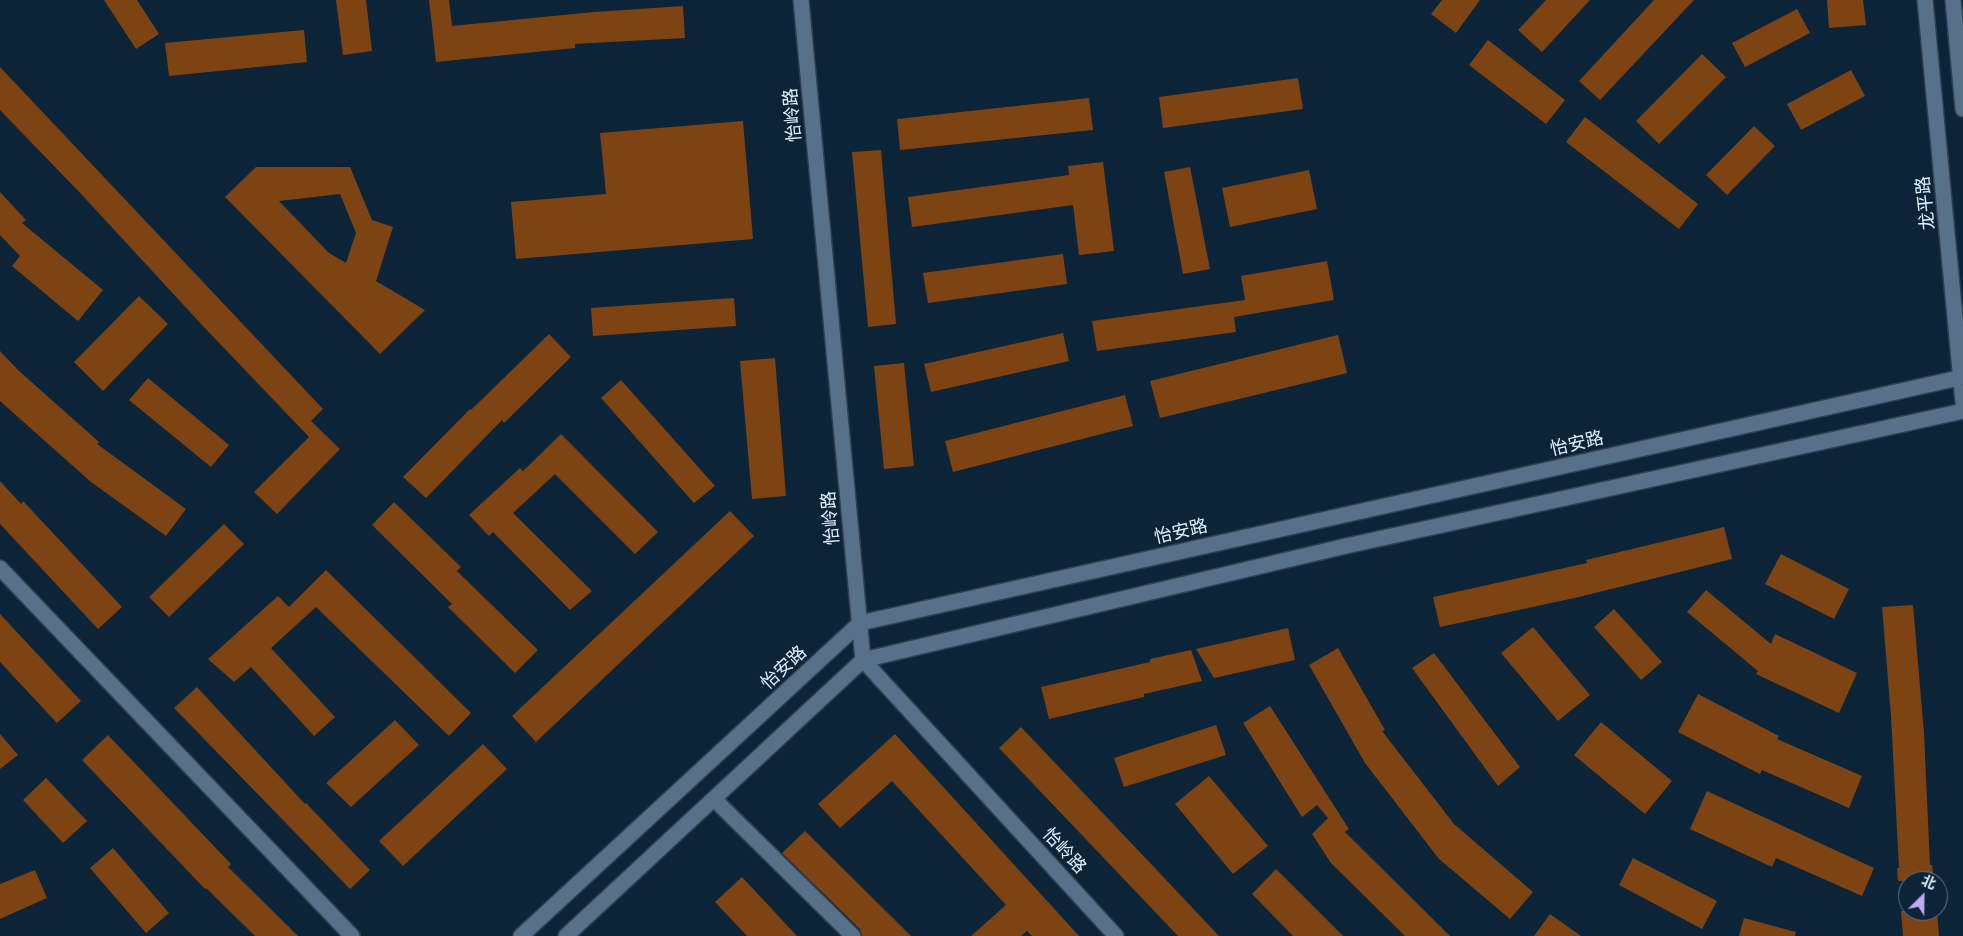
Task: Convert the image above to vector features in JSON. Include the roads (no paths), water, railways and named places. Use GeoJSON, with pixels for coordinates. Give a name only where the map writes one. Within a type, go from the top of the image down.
{"type":"FeatureCollection","features":[{"type":"Feature","properties":{"kind":"street","name":"怡岭路"},"geometry":{"type":"LineString","coordinates":[[802,0],[863,660],[1116,936]]}},
{"type":"Feature","properties":{"kind":"street","name":"龙平路"},"geometry":{"type":"LineString","coordinates":[[1925,0],[1963,402]]}},
{"type":"Feature","properties":{"kind":"street"},"geometry":{"type":"LineString","coordinates":[[1953,0],[1963,109]]}},
{"type":"Feature","properties":{"kind":"street","name":"怡安路"},"geometry":{"type":"LineString","coordinates":[[521,936],[860,623],[1962,377]]}},
{"type":"Feature","properties":{"kind":"street"},"geometry":{"type":"LineString","coordinates":[[566,936],[863,660],[1346,546],[1963,411]]}},
{"type":"Feature","properties":{"kind":"street"},"geometry":{"type":"LineString","coordinates":[[0,568],[352,936]]}},
{"type":"Feature","properties":{"kind":"street"},"geometry":{"type":"LineString","coordinates":[[714,799],[853,936]]}}]}
